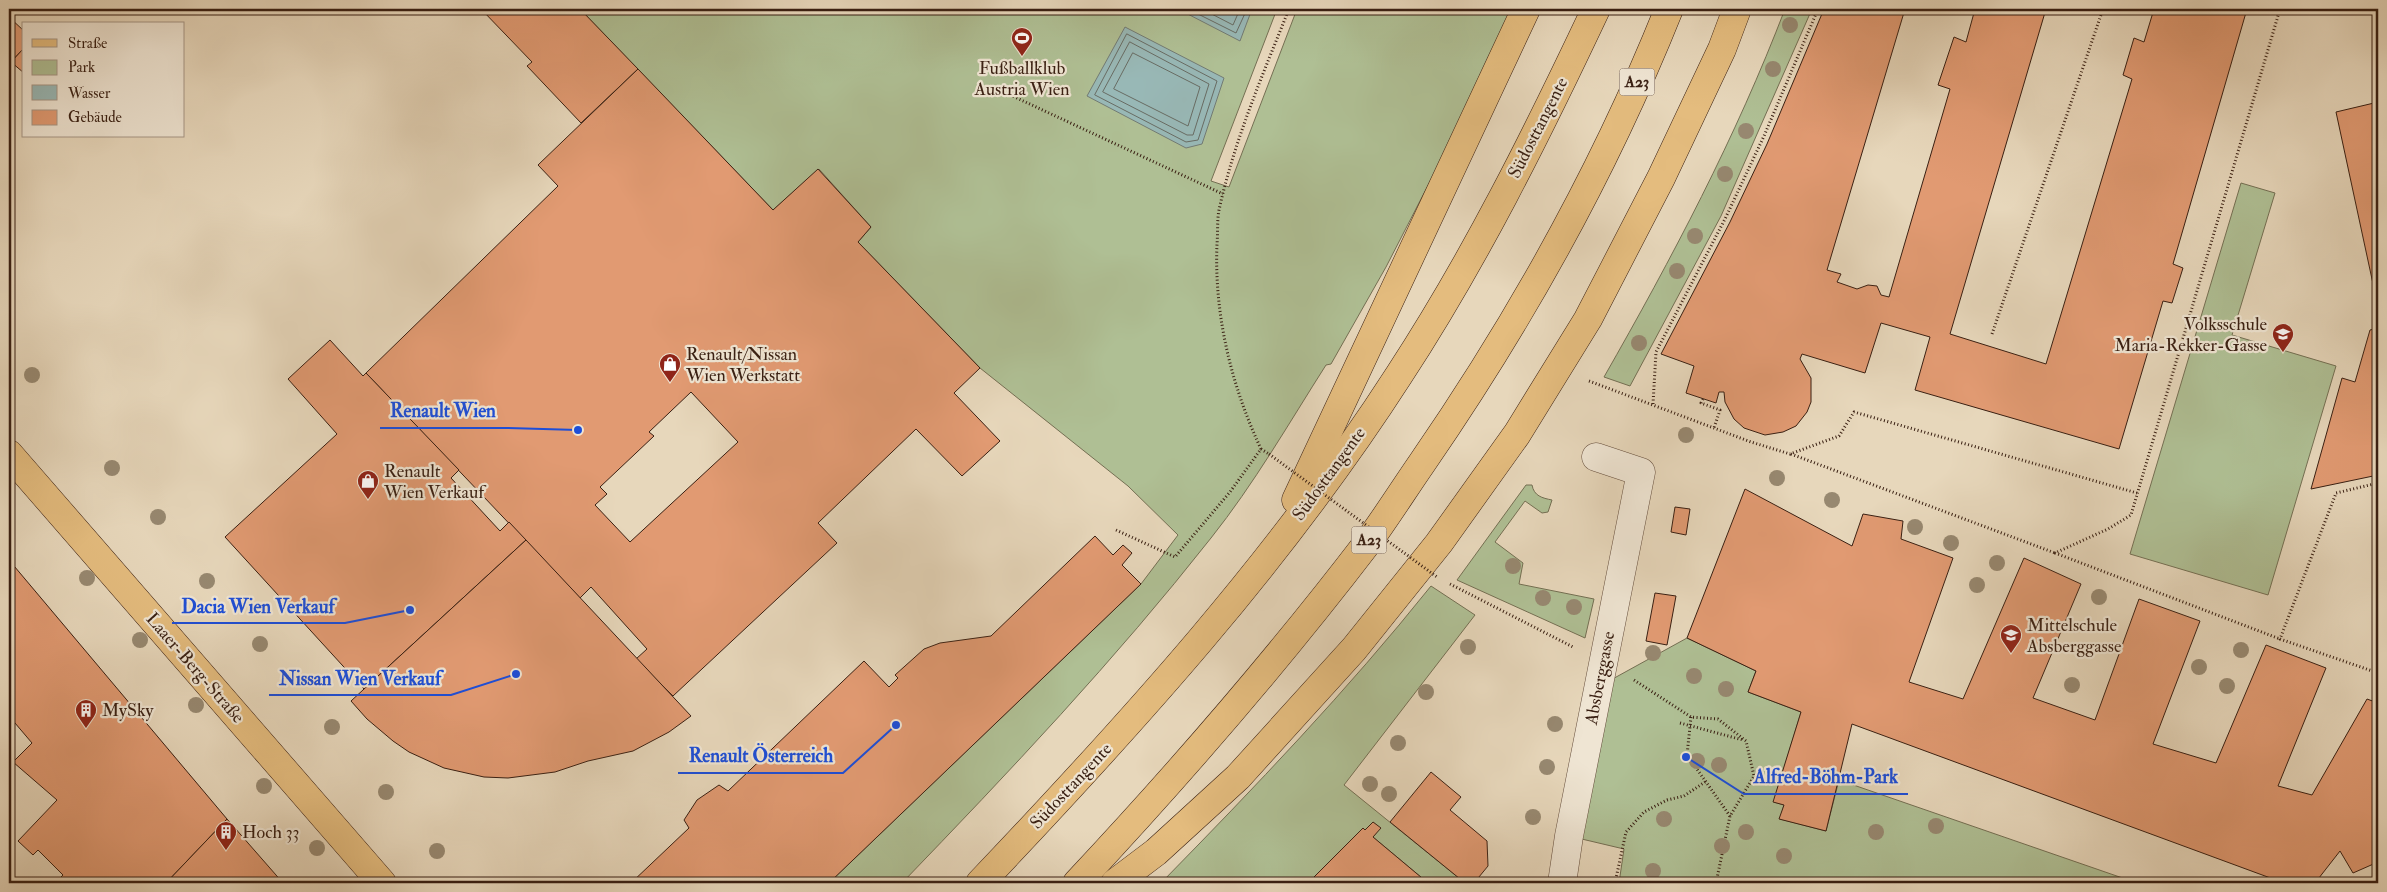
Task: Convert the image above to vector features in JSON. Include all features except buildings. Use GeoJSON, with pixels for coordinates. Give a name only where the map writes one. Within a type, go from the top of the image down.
{"type":"FeatureCollection","features":[{"type":"Feature","properties":{"kind":"main road"},"geometry":{"type":"LineString","coordinates":[[1273,549],[1526,9]]}},
{"type":"Feature","properties":{"kind":"main road","name":"Südosttangente"},"geometry":{"type":"LineString","coordinates":[[980,883],[1088,770],[1164,684],[1316,494],[1399,375],[1468,261],[1541,126],[1596,9]]}},
{"type":"Feature","properties":{"kind":"main road","name":"A23"},"geometry":{"type":"LineString","coordinates":[[1077,883],[1222,723],[1269,666],[1368,541],[1457,412],[1537,282],[1605,155],[1669,9]]}},
{"type":"Feature","properties":{"kind":"main road"},"geometry":{"type":"LineString","coordinates":[[1115,883],[1156,852],[1238,777],[1348,656],[1439,543],[1511,442],[1588,319],[1661,178],[1722,49],[1737,9]]}},
{"type":"Feature","properties":{"kind":"main road","name":"Laaer-Berg-Straße"},"geometry":{"type":"LineString","coordinates":[[9,454],[382,883]]}},
{"type":"Feature","properties":{"kind":"street","name":"Absberggasse"},"geometry":{"type":"LineString","coordinates":[[1562,883],[1603,661],[1641,472],[1596,457]]}},
{"type":"Feature","properties":{"kind":"path"},"geometry":{"type":"LineString","coordinates":[[1289,9],[1233,156],[1219,212],[1216,271],[1220,324],[1247,418],[1261,450],[1438,577]]}},
{"type":"Feature","properties":{"kind":"path"},"geometry":{"type":"LineString","coordinates":[[1652,404],[1656,352],[1725,219],[1764,136],[1818,9]]}},
{"type":"Feature","properties":{"kind":"path"},"geometry":{"type":"LineString","coordinates":[[1992,334],[2103,9]]}},
{"type":"Feature","properties":{"kind":"path"},"geometry":{"type":"LineString","coordinates":[[2055,553],[2108,529],[2131,515],[2280,9]]}},
{"type":"Feature","properties":{"kind":"path"},"geometry":{"type":"LineString","coordinates":[[991,86],[1223,194]]}},
{"type":"Feature","properties":{"kind":"path"},"geometry":{"type":"LineString","coordinates":[[1586,380],[1790,454],[2280,639],[2378,673]]}},
{"type":"Feature","properties":{"kind":"path"},"geometry":{"type":"LineString","coordinates":[[1703,398],[1702,403],[1720,410],[1714,428]]}},
{"type":"Feature","properties":{"kind":"path"},"geometry":{"type":"LineString","coordinates":[[1790,454],[1839,436],[1854,412],[2137,493]]}},
{"type":"Feature","properties":{"kind":"path"},"geometry":{"type":"LineString","coordinates":[[1116,530],[1175,557],[1230,492],[1261,450]]}},
{"type":"Feature","properties":{"kind":"path"},"geometry":{"type":"LineString","coordinates":[[2280,639],[2336,493],[2378,483]]}},
{"type":"Feature","properties":{"kind":"path"},"geometry":{"type":"LineString","coordinates":[[1447,582],[1603,661],[1691,717],[1718,719],[1746,741],[1754,776],[1730,816],[1716,883]]}},
{"type":"Feature","properties":{"kind":"path"},"geometry":{"type":"LineString","coordinates":[[1691,717],[1687,755],[1730,816]]}},
{"type":"Feature","properties":{"kind":"path"},"geometry":{"type":"LineString","coordinates":[[1680,724],[1746,741]]}},
{"type":"Feature","properties":{"kind":"path"},"geometry":{"type":"LineString","coordinates":[[1615,883],[1626,832],[1644,812],[1668,800],[1684,796],[1705,782]]}},
{"type":"Feature","properties":{"kind":"green space"},"geometry":{"type":"Polygon","coordinates":[[[580,9],[1277,9],[1211,181],[1229,187],[1297,9],[1512,9],[1438,166],[1386,267],[1331,364],[1326,365],[1257,475],[1211,538],[1099,672],[902,883],[829,883],[1141,584],[1178,535],[1128,486],[980,368],[858,242],[871,227],[819,169],[773,210],[580,9]]]}},
{"type":"Feature","properties":{"kind":"green space"},"geometry":{"type":"Polygon","coordinates":[[[1785,9],[1812,9],[1721,216],[1630,386],[1604,377],[1702,196],[1746,104],[1785,9]]]}},
{"type":"Feature","properties":{"kind":"green space"},"geometry":{"type":"Polygon","coordinates":[[[2241,183],[2275,193],[2232,335],[2336,366],[2268,595],[2130,554],[2241,183]]]}},
{"type":"Feature","properties":{"kind":"green space"},"geometry":{"type":"Polygon","coordinates":[[[1526,485],[1532,485],[1537,494],[1552,500],[1548,512],[1542,513],[1525,501],[1495,542],[1523,563],[1519,584],[1594,599],[1585,638],[1457,580],[1526,485]]]}},
{"type":"Feature","properties":{"kind":"green space"},"geometry":{"type":"Polygon","coordinates":[[[1431,586],[1475,615],[1344,785],[1465,883],[1428,883],[1373,837],[1380,828],[1373,822],[1365,830],[1363,828],[1308,883],[1161,883],[1300,738],[1367,663],[1431,586]]]}},
{"type":"Feature","properties":{"kind":"green space"},"geometry":{"type":"Polygon","coordinates":[[[1687,638],[1756,671],[1748,692],[1801,712],[1774,802],[1784,805],[1780,819],[1826,831],[1839,780],[2137,883],[1619,883],[1624,849],[1569,836],[1598,687],[1687,638]]]}},
{"type":"Feature","properties":{"kind":"water"},"geometry":{"type":"Polygon","coordinates":[[[1178,9],[1252,9],[1240,41],[1178,9]]]}},
{"type":"Feature","properties":{"kind":"water"},"geometry":{"type":"Polygon","coordinates":[[[1125,27],[1224,78],[1202,144],[1186,148],[1087,96],[1125,27]]]}},
{"type":"Feature","properties":{"kind":"place","name":"Fußballklub Austria Wien"},"geometry":{"type":"Point","coordinates":[1022,57]}},
{"type":"Feature","properties":{"kind":"place","name":"Volksschule Maria-Rekker-Gasse"},"geometry":{"type":"Point","coordinates":[2283,353]}},
{"type":"Feature","properties":{"kind":"place","name":"Renault/Nissan Wien Werkstatt"},"geometry":{"type":"Point","coordinates":[670,383]}},
{"type":"Feature","properties":{"kind":"place","name":"Renault Wien"},"geometry":{"type":"Point","coordinates":[578,430]}},
{"type":"Feature","properties":{"kind":"place","name":"Renault Wien Verkauf"},"geometry":{"type":"Point","coordinates":[368,500]}},
{"type":"Feature","properties":{"kind":"place","name":"Dacia Wien Verkauf"},"geometry":{"type":"Point","coordinates":[410,610]}},
{"type":"Feature","properties":{"kind":"place","name":"Mittelschule Absberggasse"},"geometry":{"type":"Point","coordinates":[2011,654]}},
{"type":"Feature","properties":{"kind":"place","name":"Nissan Wien Verkauf"},"geometry":{"type":"Point","coordinates":[516,674]}},
{"type":"Feature","properties":{"kind":"place","name":"Renault Österreich"},"geometry":{"type":"Point","coordinates":[896,725]}},
{"type":"Feature","properties":{"kind":"place","name":"MySky"},"geometry":{"type":"Point","coordinates":[86,729]}},
{"type":"Feature","properties":{"kind":"place","name":"Alfred-Böhm-Park"},"geometry":{"type":"Point","coordinates":[1686,757]}},
{"type":"Feature","properties":{"kind":"place","name":"Hoch 33"},"geometry":{"type":"Point","coordinates":[226,851]}}]}
